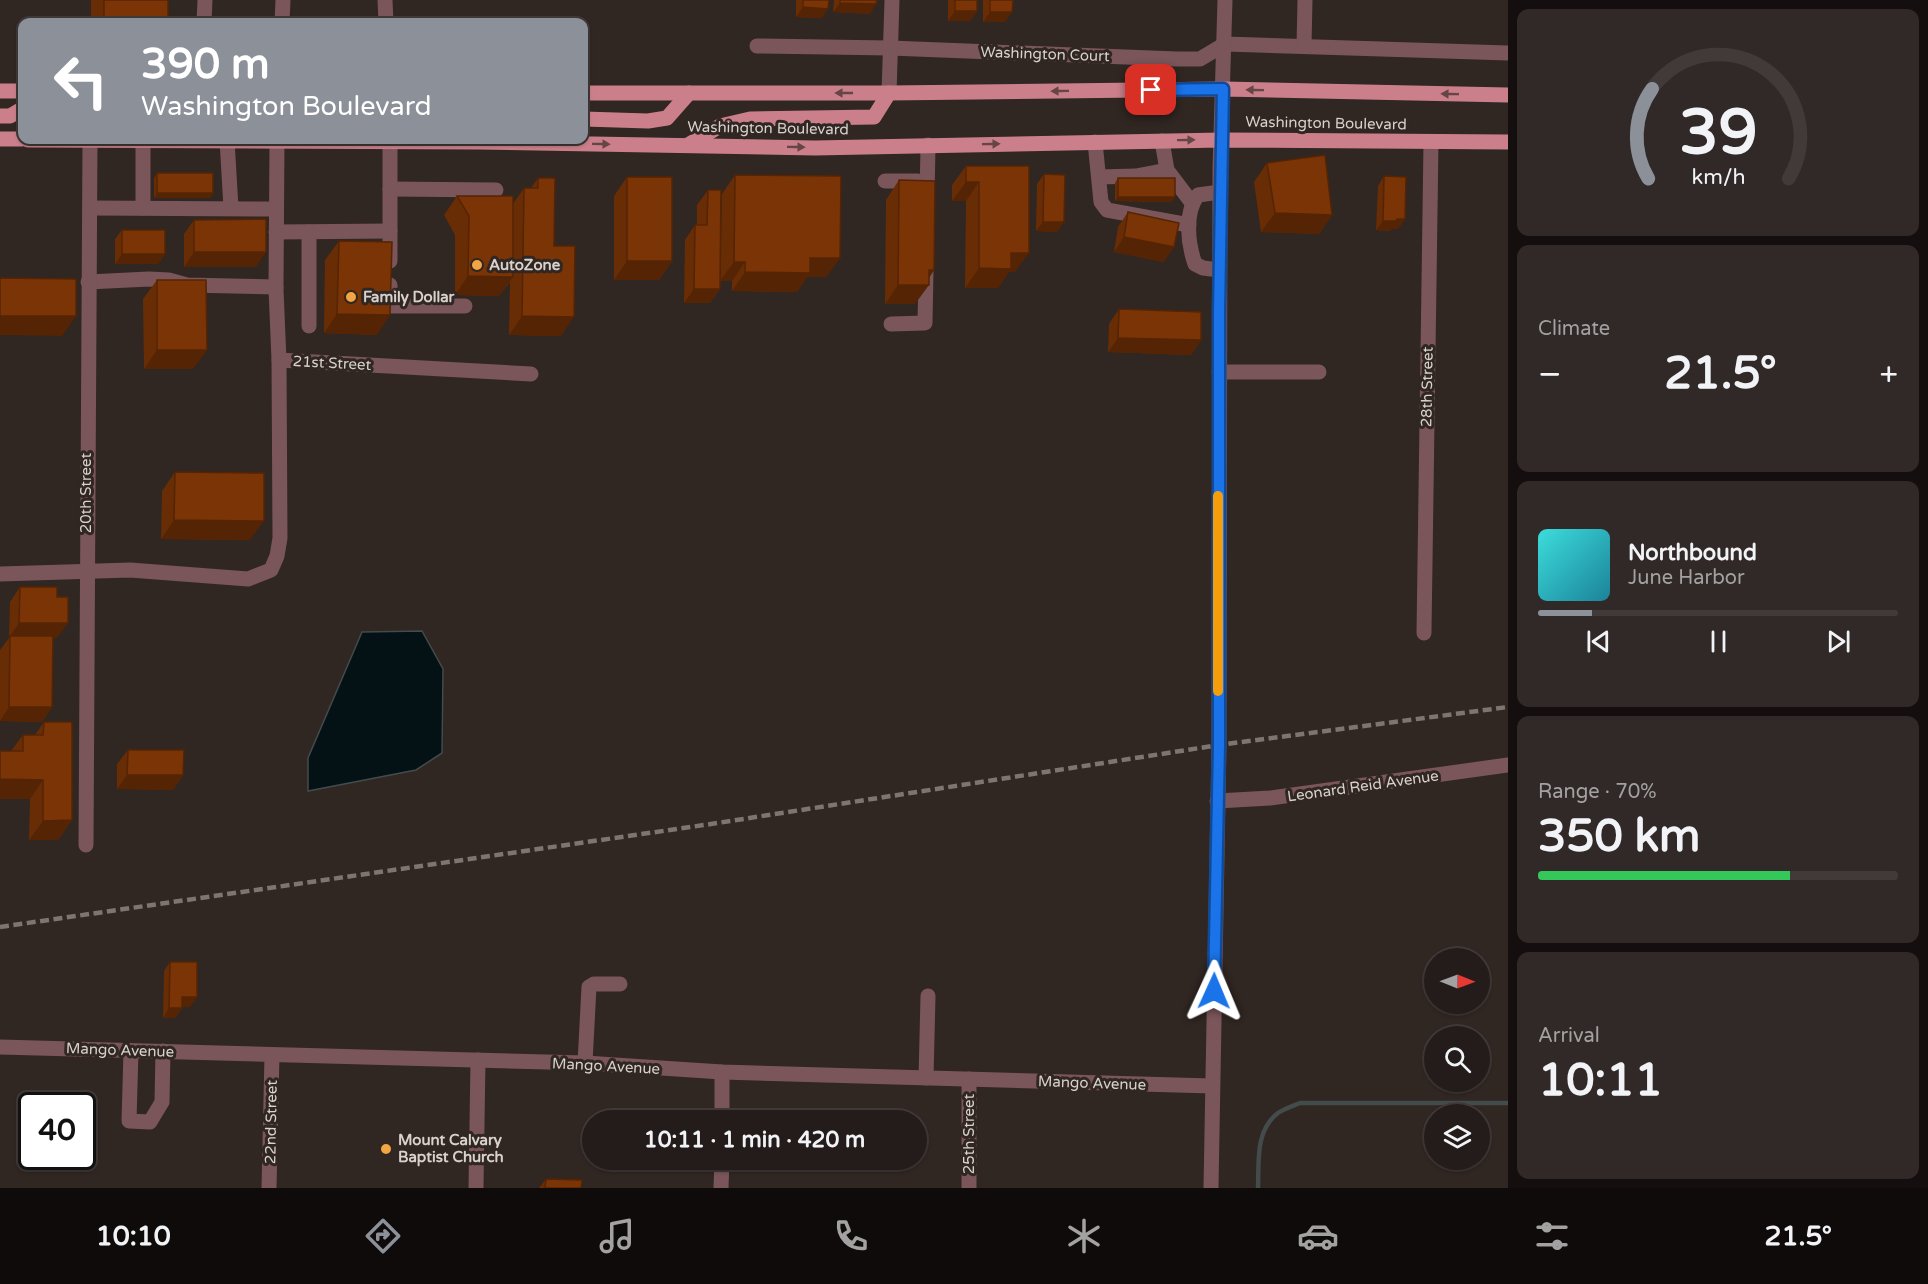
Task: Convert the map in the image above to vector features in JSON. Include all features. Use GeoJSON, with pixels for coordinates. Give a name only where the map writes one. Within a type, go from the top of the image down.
{"type":"FeatureCollection","features":[{"type":"Feature","properties":{"kind":"main road"},"geometry":{"type":"LineString","coordinates":[[588,93],[889,93],[1223,89],[1508,95]]}},
{"type":"Feature","properties":{"kind":"main road"},"geometry":{"type":"LineString","coordinates":[[0,91],[18,91]]}},
{"type":"Feature","properties":{"kind":"main road"},"geometry":{"type":"LineString","coordinates":[[588,119],[648,121],[667,118],[689,93]]}},
{"type":"Feature","properties":{"kind":"main road"},"geometry":{"type":"LineString","coordinates":[[688,146],[720,126],[750,119],[874,117],[889,93]]}},
{"type":"Feature","properties":{"kind":"main road"},"geometry":{"type":"LineString","coordinates":[[0,116],[10,116],[18,111]]}},
{"type":"Feature","properties":{"kind":"main road"},"geometry":{"type":"LineString","coordinates":[[0,139],[18,140]]}},
{"type":"Feature","properties":{"kind":"main road","name":"Washington Boulevard"},"geometry":{"type":"LineString","coordinates":[[588,144],[815,148],[1221,140],[1508,142]]}},
{"type":"Feature","properties":{"kind":"street"},"geometry":{"type":"LineString","coordinates":[[204,18],[205,0]]}},
{"type":"Feature","properties":{"kind":"street"},"geometry":{"type":"LineString","coordinates":[[282,18],[283,0]]}},
{"type":"Feature","properties":{"kind":"street"},"geometry":{"type":"LineString","coordinates":[[385,0],[386,18]]}},
{"type":"Feature","properties":{"kind":"street"},"geometry":{"type":"LineString","coordinates":[[889,93],[892,0]]}},
{"type":"Feature","properties":{"kind":"street"},"geometry":{"type":"LineString","coordinates":[[1211,1188],[1219,746],[1220,192],[1225,0]]}},
{"type":"Feature","properties":{"kind":"street"},"geometry":{"type":"LineString","coordinates":[[1304,46],[1305,0]]}},
{"type":"Feature","properties":{"kind":"street"},"geometry":{"type":"LineString","coordinates":[[1225,44],[1508,53]]}},
{"type":"Feature","properties":{"kind":"street","name":"Washington Court"},"geometry":{"type":"LineString","coordinates":[[757,46],[890,48],[1200,59],[1225,44]]}},
{"type":"Feature","properties":{"kind":"street"},"geometry":{"type":"LineString","coordinates":[[1162,141],[1167,170],[1192,203]]}},
{"type":"Feature","properties":{"kind":"street"},"geometry":{"type":"LineString","coordinates":[[1095,142],[1101,202],[1107,210],[1189,225]]}},
{"type":"Feature","properties":{"kind":"street","name":"28th Street"},"geometry":{"type":"LineString","coordinates":[[1424,633],[1431,142]]}},
{"type":"Feature","properties":{"kind":"street","name":"20th Street"},"geometry":{"type":"LineString","coordinates":[[86,845],[90,144]]}},
{"type":"Feature","properties":{"kind":"street"},"geometry":{"type":"LineString","coordinates":[[143,144],[143,208]]}},
{"type":"Feature","properties":{"kind":"street"},"geometry":{"type":"LineString","coordinates":[[227,144],[231,208]]}},
{"type":"Feature","properties":{"kind":"street","name":"21st Street"},"geometry":{"type":"LineString","coordinates":[[278,144],[276,287],[279,360],[531,374]]}},
{"type":"Feature","properties":{"kind":"street"},"geometry":{"type":"LineString","coordinates":[[390,144],[390,306],[465,306]]}},
{"type":"Feature","properties":{"kind":"street"},"geometry":{"type":"LineString","coordinates":[[927,217],[928,145]]}},
{"type":"Feature","properties":{"kind":"street"},"geometry":{"type":"LineString","coordinates":[[1099,177],[1155,174],[1167,170]]}},
{"type":"Feature","properties":{"kind":"street"},"geometry":{"type":"LineString","coordinates":[[885,181],[927,181]]}},
{"type":"Feature","properties":{"kind":"street"},"geometry":{"type":"LineString","coordinates":[[390,189],[496,190]]}},
{"type":"Feature","properties":{"kind":"street"},"geometry":{"type":"LineString","coordinates":[[1220,192],[1198,195],[1192,203],[1189,225],[1191,251],[1195,264],[1203,268],[1220,270]]}},
{"type":"Feature","properties":{"kind":"street"},"geometry":{"type":"LineString","coordinates":[[90,208],[276,209]]}},
{"type":"Feature","properties":{"kind":"street"},"geometry":{"type":"LineString","coordinates":[[276,232],[390,231]]}},
{"type":"Feature","properties":{"kind":"street"},"geometry":{"type":"LineString","coordinates":[[309,232],[309,326]]}},
{"type":"Feature","properties":{"kind":"street"},"geometry":{"type":"LineString","coordinates":[[891,324],[925,323],[926,252]]}},
{"type":"Feature","properties":{"kind":"street"},"geometry":{"type":"LineString","coordinates":[[88,282],[149,279],[169,280],[187,285],[276,287]]}},
{"type":"Feature","properties":{"kind":"street"},"geometry":{"type":"LineString","coordinates":[[0,574],[130,570],[249,579],[271,570],[277,556],[280,537],[279,360]]}},
{"type":"Feature","properties":{"kind":"street"},"geometry":{"type":"LineString","coordinates":[[1219,372],[1319,372]]}},
{"type":"Feature","properties":{"kind":"street","name":"Leonard Reid Avenue"},"geometry":{"type":"LineString","coordinates":[[1217,801],[1270,798],[1508,765]]}},
{"type":"Feature","properties":{"kind":"street"},"geometry":{"type":"LineString","coordinates":[[585,1064],[589,987],[594,984],[620,984]]}},
{"type":"Feature","properties":{"kind":"street"},"geometry":{"type":"LineString","coordinates":[[926,1078],[928,996]]}},
{"type":"Feature","properties":{"kind":"street","name":"Mango Avenue"},"geometry":{"type":"LineString","coordinates":[[0,1047],[478,1060],[722,1072],[1212,1086]]}},
{"type":"Feature","properties":{"kind":"street"},"geometry":{"type":"LineString","coordinates":[[131,1051],[129,1121],[150,1122],[162,1102],[163,1051]]}},
{"type":"Feature","properties":{"kind":"street","name":"22nd Street"},"geometry":{"type":"LineString","coordinates":[[269,1188],[272,1055]]}},
{"type":"Feature","properties":{"kind":"street"},"geometry":{"type":"LineString","coordinates":[[476,1188],[478,1060]]}},
{"type":"Feature","properties":{"kind":"street"},"geometry":{"type":"LineString","coordinates":[[722,1072],[722,1110]]}},
{"type":"Feature","properties":{"kind":"street","name":"25th Street"},"geometry":{"type":"LineString","coordinates":[[969,1079],[969,1188]]}},
{"type":"Feature","properties":{"kind":"street"},"geometry":{"type":"LineString","coordinates":[[722,1170],[722,1188]]}},
{"type":"Feature","properties":{"kind":"shaded area"},"geometry":{"type":"Polygon","coordinates":[[[422,631],[443,669],[442,753],[416,770],[308,791],[308,758],[362,632],[422,631]]]}},
{"type":"Feature","properties":{"kind":"building"},"geometry":{"type":"Polygon","coordinates":[[[104,0],[168,0],[168,18],[104,18],[104,0]]]}},
{"type":"Feature","properties":{"kind":"building"},"geometry":{"type":"Polygon","coordinates":[[[803,0],[829,0],[828,9],[803,7],[803,0]]]}},
{"type":"Feature","properties":{"kind":"building"},"geometry":{"type":"Polygon","coordinates":[[[840,0],[877,0],[876,4],[840,3],[840,0]]]}},
{"type":"Feature","properties":{"kind":"building"},"geometry":{"type":"Polygon","coordinates":[[[955,0],[977,0],[977,11],[955,11],[955,0]]]}},
{"type":"Feature","properties":{"kind":"building"},"geometry":{"type":"Polygon","coordinates":[[[990,0],[1013,0],[1012,12],[990,12],[990,0]]]}},
{"type":"Feature","properties":{"kind":"building"},"geometry":{"type":"Polygon","coordinates":[[[1325,155],[1332,215],[1275,213],[1267,163],[1325,155]]]}},
{"type":"Feature","properties":{"kind":"building"},"geometry":{"type":"Polygon","coordinates":[[[966,166],[1029,166],[1029,253],[1011,253],[1011,269],[979,268],[979,182],[966,182],[966,166]]]}},
{"type":"Feature","properties":{"kind":"building"},"geometry":{"type":"Polygon","coordinates":[[[157,173],[213,173],[213,193],[157,193],[157,173]]]}},
{"type":"Feature","properties":{"kind":"building"},"geometry":{"type":"Polygon","coordinates":[[[1044,174],[1065,175],[1064,222],[1043,222],[1044,174]]]}},
{"type":"Feature","properties":{"kind":"building"},"geometry":{"type":"Polygon","coordinates":[[[735,175],[841,176],[840,258],[810,258],[810,273],[745,272],[745,262],[734,262],[735,175]]]}},
{"type":"Feature","properties":{"kind":"building"},"geometry":{"type":"Polygon","coordinates":[[[1384,176],[1406,177],[1405,219],[1383,221],[1384,176]]]}},
{"type":"Feature","properties":{"kind":"building"},"geometry":{"type":"Polygon","coordinates":[[[627,177],[672,177],[672,261],[627,261],[627,177]]]}},
{"type":"Feature","properties":{"kind":"building"},"geometry":{"type":"Polygon","coordinates":[[[538,178],[555,178],[554,246],[575,246],[574,317],[522,316],[524,188],[538,188],[538,178]]]}},
{"type":"Feature","properties":{"kind":"building"},"geometry":{"type":"Polygon","coordinates":[[[1118,178],[1175,178],[1175,197],[1118,197],[1118,178]]]}},
{"type":"Feature","properties":{"kind":"building"},"geometry":{"type":"Polygon","coordinates":[[[899,180],[935,181],[934,270],[929,270],[929,285],[898,285],[899,180]]]}},
{"type":"Feature","properties":{"kind":"building"},"geometry":{"type":"Polygon","coordinates":[[[708,190],[721,190],[720,289],[694,289],[695,225],[707,225],[708,190]]]}},
{"type":"Feature","properties":{"kind":"building"},"geometry":{"type":"Polygon","coordinates":[[[457,196],[513,196],[513,277],[468,276],[469,216],[457,196]]]}},
{"type":"Feature","properties":{"kind":"building"},"geometry":{"type":"Polygon","coordinates":[[[1128,212],[1179,223],[1174,247],[1124,237],[1128,212]]]}},
{"type":"Feature","properties":{"kind":"building"},"geometry":{"type":"Polygon","coordinates":[[[266,219],[266,252],[194,252],[194,220],[266,219]]]}},
{"type":"Feature","properties":{"kind":"building"},"geometry":{"type":"Polygon","coordinates":[[[122,230],[165,230],[165,254],[122,254],[122,230]]]}},
{"type":"Feature","properties":{"kind":"building"},"geometry":{"type":"Polygon","coordinates":[[[339,241],[392,242],[390,315],[337,314],[339,241]]]}},
{"type":"Feature","properties":{"kind":"building"},"geometry":{"type":"Polygon","coordinates":[[[0,278],[76,279],[76,316],[0,316],[0,278]]]}},
{"type":"Feature","properties":{"kind":"building"},"geometry":{"type":"Polygon","coordinates":[[[157,280],[206,280],[207,350],[157,350],[157,280]]]}},
{"type":"Feature","properties":{"kind":"building"},"geometry":{"type":"Polygon","coordinates":[[[1119,309],[1201,312],[1201,340],[1118,338],[1119,309]]]}},
{"type":"Feature","properties":{"kind":"building"},"geometry":{"type":"Polygon","coordinates":[[[175,472],[264,473],[264,521],[174,520],[175,472]]]}},
{"type":"Feature","properties":{"kind":"building"},"geometry":{"type":"Polygon","coordinates":[[[20,587],[57,587],[57,597],[68,597],[68,623],[19,623],[20,587]]]}},
{"type":"Feature","properties":{"kind":"building"},"geometry":{"type":"Polygon","coordinates":[[[10,636],[53,636],[52,707],[9,707],[10,636]]]}},
{"type":"Feature","properties":{"kind":"building"},"geometry":{"type":"Polygon","coordinates":[[[44,722],[72,722],[72,820],[43,821],[43,780],[0,779],[0,751],[23,751],[23,735],[43,735],[44,722]]]}},
{"type":"Feature","properties":{"kind":"building"},"geometry":{"type":"Polygon","coordinates":[[[128,750],[184,750],[183,775],[127,775],[128,750]]]}},
{"type":"Feature","properties":{"kind":"building"},"geometry":{"type":"Polygon","coordinates":[[[170,962],[197,962],[197,997],[182,997],[182,1008],[169,1008],[170,962]]]}},
{"type":"Feature","properties":{"kind":"building"},"geometry":{"type":"Polygon","coordinates":[[[546,1179],[582,1180],[581,1188],[545,1188],[546,1179]]]}},
{"type":"Feature","properties":{"kind":"waterway"},"geometry":{"type":"LineString","coordinates":[[1258,1188],[1260,1147],[1265,1128],[1278,1113],[1300,1103],[1508,1103]]}},
{"type":"Feature","properties":{"kind":"railway"},"geometry":{"type":"LineString","coordinates":[[0,927],[711,824],[1219,745],[1508,707]]}},
{"type":"Feature","properties":{"kind":"slow traffic"},"geometry":{"type":"LineString","coordinates":[[1218,496],[1218,691]]}},
{"type":"Feature","properties":{"kind":"place","name":"AutoZone"},"geometry":{"type":"Point","coordinates":[477,265]}},
{"type":"Feature","properties":{"kind":"place","name":"Family Dollar"},"geometry":{"type":"Point","coordinates":[351,297]}},
{"type":"Feature","properties":{"kind":"place","name":"Mount Calvary Baptist Church"},"geometry":{"type":"Point","coordinates":[386,1149]}},
{"type":"Feature","properties":{"kind":"route"},"geometry":{"type":"LineString","coordinates":[[1151,90],[1223,89],[1220,154],[1219,310],[1219,746],[1214,991]]}}]}
